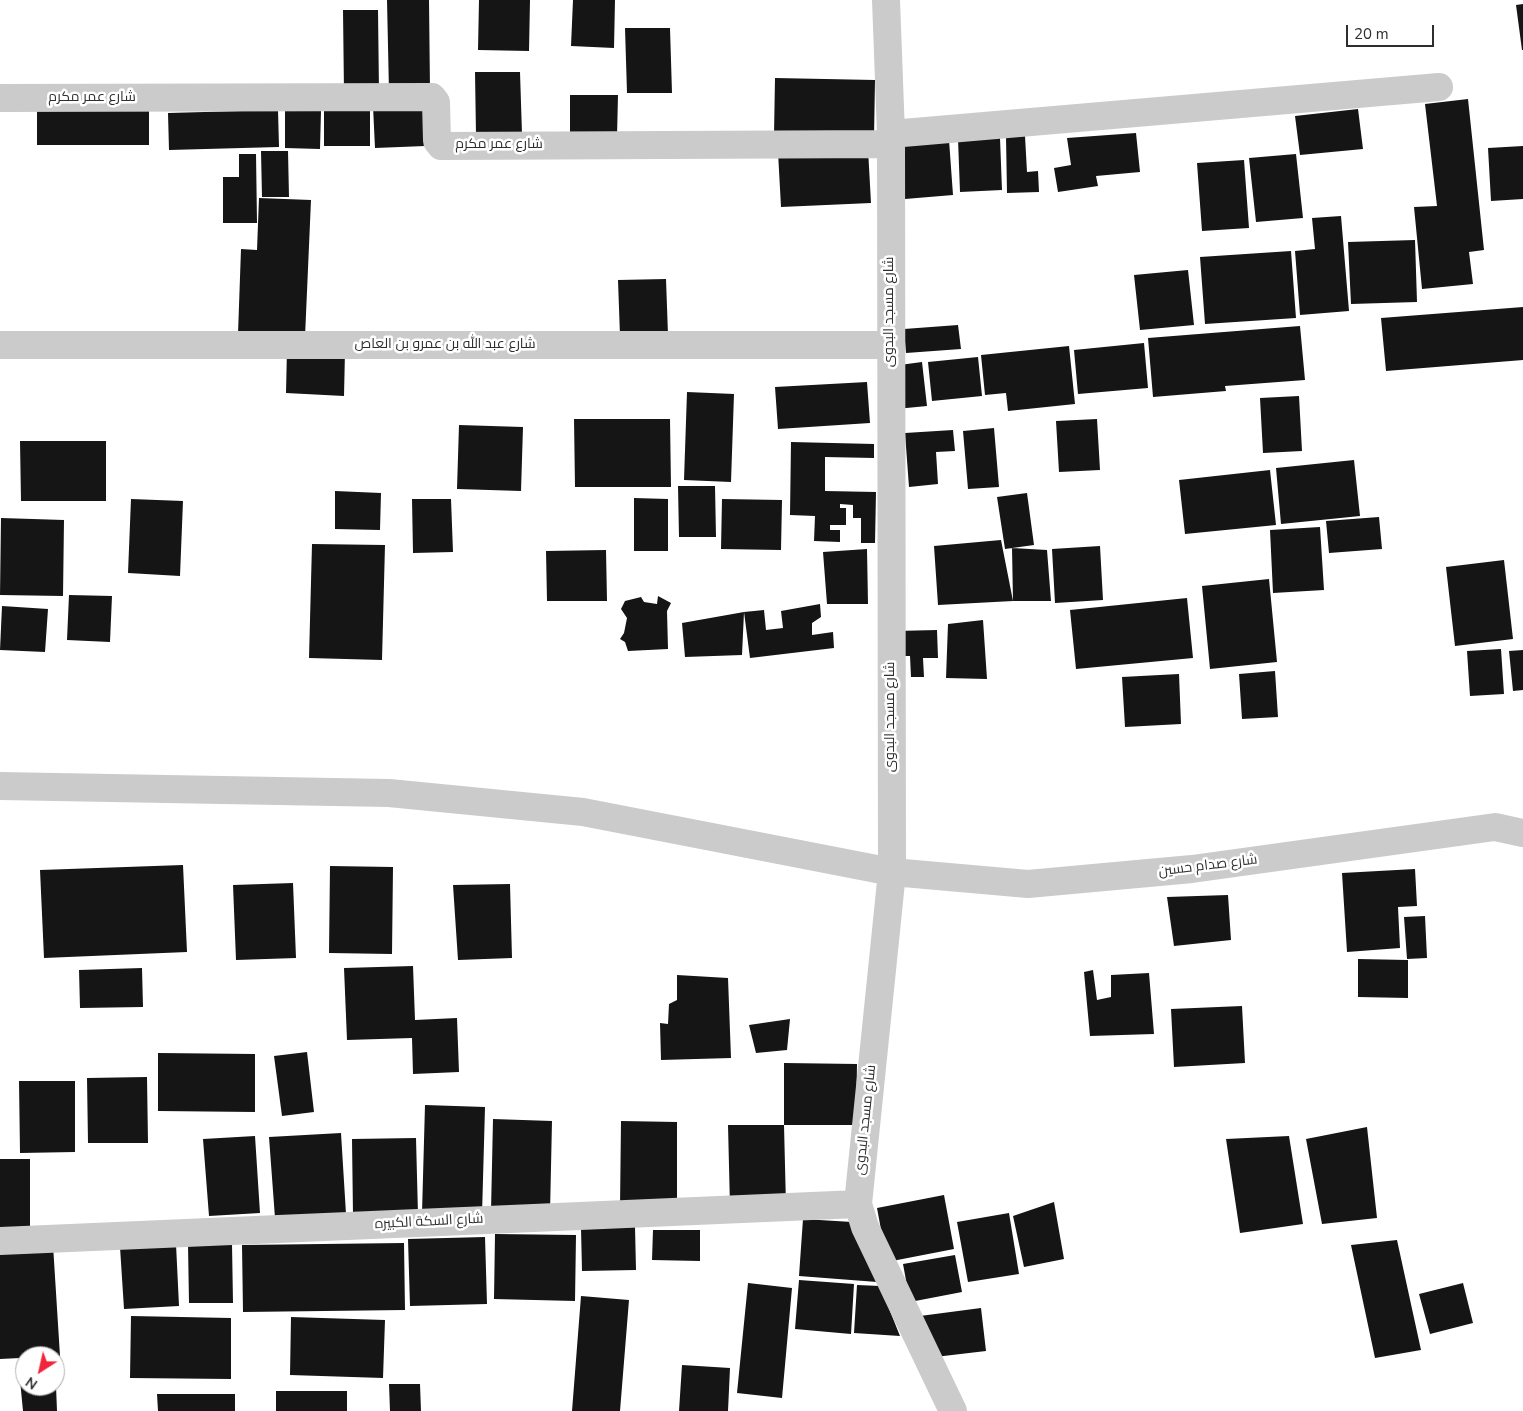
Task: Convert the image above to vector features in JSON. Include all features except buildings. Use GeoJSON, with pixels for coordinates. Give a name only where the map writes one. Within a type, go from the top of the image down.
{"type":"FeatureCollection","features":[{"type":"Feature","properties":{"kind":"street","name":"شارع مسجد البدوى"},"geometry":{"type":"LineString","coordinates":[[886,0],[891,139],[892,872],[858,1204],[865,1227],[953,1411]]}},
{"type":"Feature","properties":{"kind":"street"},"geometry":{"type":"LineString","coordinates":[[891,139],[1439,87]]}},
{"type":"Feature","properties":{"kind":"street","name":"شارع عمر مكرم"},"geometry":{"type":"LineString","coordinates":[[0,98],[432,97],[436,102],[437,141],[442,146],[891,139]]}},
{"type":"Feature","properties":{"kind":"street","name":"شارع عبد الله بن عمرو بن العاص"},"geometry":{"type":"LineString","coordinates":[[0,345],[890,345]]}},
{"type":"Feature","properties":{"kind":"street","name":"شارع صدام حسين"},"geometry":{"type":"LineString","coordinates":[[0,786],[389,793],[583,812],[892,872],[1028,884],[1192,869],[1495,827],[1523,833]]}},
{"type":"Feature","properties":{"kind":"street","name":"شارع السكة الكبيره"},"geometry":{"type":"LineString","coordinates":[[0,1241],[858,1204]]}}]}
